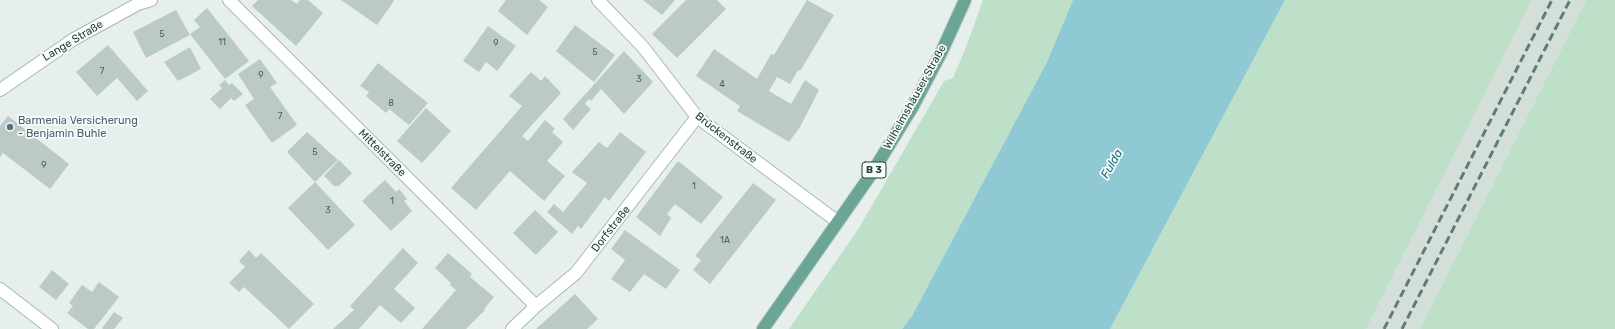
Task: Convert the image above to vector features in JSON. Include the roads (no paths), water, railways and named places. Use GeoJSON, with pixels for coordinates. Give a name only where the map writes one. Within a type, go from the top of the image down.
{"type":"FeatureCollection","features":[{"type":"Feature","properties":{"kind":"main road","name":"Wilhelmshäuser Straße"},"geometry":{"type":"LineString","coordinates":[[763,329],[872,173],[913,106],[941,53],[965,0]]}},
{"type":"Feature","properties":{"kind":"street","name":"Lange Straße"},"geometry":{"type":"LineString","coordinates":[[0,90],[74,38],[138,4],[151,0]]}},
{"type":"Feature","properties":{"kind":"street","name":"Mittelstraße"},"geometry":{"type":"LineString","coordinates":[[229,0],[536,306]]}},
{"type":"Feature","properties":{"kind":"street","name":"Brückenstraße"},"geometry":{"type":"LineString","coordinates":[[598,0],[643,46],[697,117],[838,222]]}},
{"type":"Feature","properties":{"kind":"street","name":"Dorfstraße"},"geometry":{"type":"LineString","coordinates":[[512,329],[536,306],[576,273],[697,117]]}},
{"type":"Feature","properties":{"kind":"street"},"geometry":{"type":"LineString","coordinates":[[0,289],[52,329]]}},
{"type":"Feature","properties":{"kind":"water","name":"Fulda"},"geometry":{"type":"Polygon","coordinates":[[[1073,0],[1285,0],[1110,329],[902,329],[912,316],[1047,62],[1073,0]]]}},
{"type":"Feature","properties":{"kind":"railway"},"geometry":{"type":"LineString","coordinates":[[1384,329],[1552,0]]}},
{"type":"Feature","properties":{"kind":"railway"},"geometry":{"type":"LineString","coordinates":[[1402,329],[1570,0]]}},
{"type":"Feature","properties":{"kind":"place","name":"Barmenia Versicherung - Benjamin Buhle"},"geometry":{"type":"Point","coordinates":[10,127]}}]}
